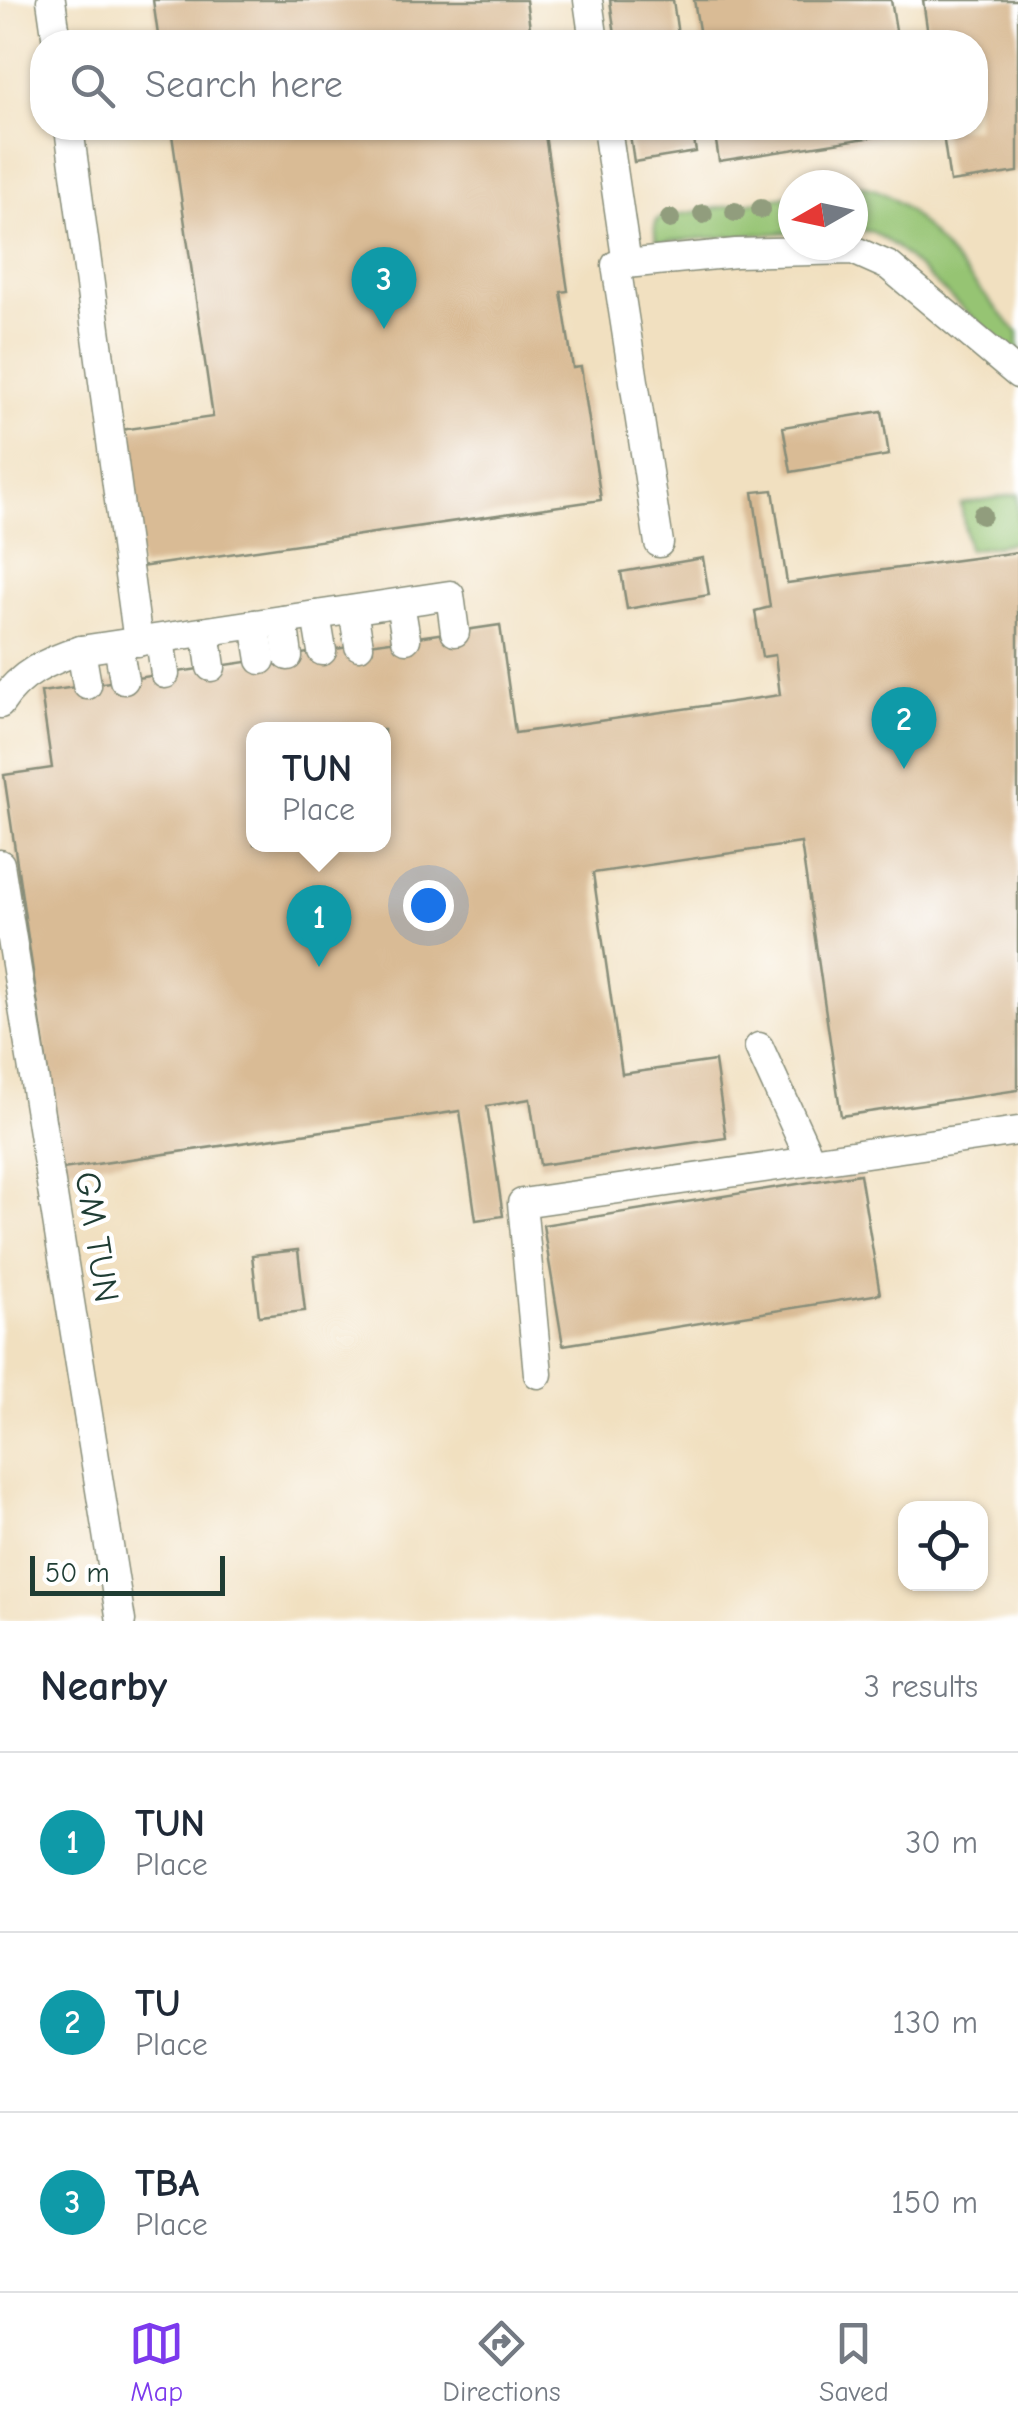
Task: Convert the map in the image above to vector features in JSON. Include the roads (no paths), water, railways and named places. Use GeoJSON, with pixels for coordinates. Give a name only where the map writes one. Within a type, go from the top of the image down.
{"type":"FeatureCollection","features":[{"type":"Feature","properties":{"kind":"street"},"geometry":{"type":"LineString","coordinates":[[51,0],[55,30]]}},
{"type":"Feature","properties":{"kind":"street"},"geometry":{"type":"LineString","coordinates":[[588,0],[592,30]]}},
{"type":"Feature","properties":{"kind":"street"},"geometry":{"type":"LineString","coordinates":[[70,140],[139,642],[124,680]]}},
{"type":"Feature","properties":{"kind":"street"},"geometry":{"type":"LineString","coordinates":[[608,140],[659,543]]}},
{"type":"Feature","properties":{"kind":"street"},"geometry":{"type":"LineString","coordinates":[[622,264],[736,253],[853,250],[890,266],[1018,374]]}},
{"type":"Feature","properties":{"kind":"street"},"geometry":{"type":"LineString","coordinates":[[0,704],[11,687],[35,668],[81,650],[450,595],[455,632]]}},
{"type":"Feature","properties":{"kind":"street"},"geometry":{"type":"LineString","coordinates":[[400,602],[406,638]]}},
{"type":"Feature","properties":{"kind":"street"},"geometry":{"type":"LineString","coordinates":[[353,610],[359,646]]}},
{"type":"Feature","properties":{"kind":"street"},"geometry":{"type":"LineString","coordinates":[[316,615],[322,651]]}},
{"type":"Feature","properties":{"kind":"street"},"geometry":{"type":"LineString","coordinates":[[269,622],[274,658]]}},
{"type":"Feature","properties":{"kind":"street"},"geometry":{"type":"LineString","coordinates":[[206,632],[211,667]]}},
{"type":"Feature","properties":{"kind":"street"},"geometry":{"type":"LineString","coordinates":[[139,642],[165,674]]}},
{"type":"Feature","properties":{"kind":"street"},"geometry":{"type":"LineString","coordinates":[[81,650],[87,686]]}},
{"type":"Feature","properties":{"kind":"street","name":"GM TUN"},"geometry":{"type":"LineString","coordinates":[[0,864],[121,1621]]}},
{"type":"Feature","properties":{"kind":"street"},"geometry":{"type":"LineString","coordinates":[[759,1047],[810,1162]]}},
{"type":"Feature","properties":{"kind":"street"},"geometry":{"type":"LineString","coordinates":[[538,1374],[522,1203],[1018,1131]]}},
{"type":"Feature","properties":{"kind":"place","name":"TBA"},"geometry":{"type":"Point","coordinates":[384,329]}},
{"type":"Feature","properties":{"kind":"place","name":"TU"},"geometry":{"type":"Point","coordinates":[904,769]}},
{"type":"Feature","properties":{"kind":"place","name":"TUN"},"geometry":{"type":"Point","coordinates":[319,967]}}]}
